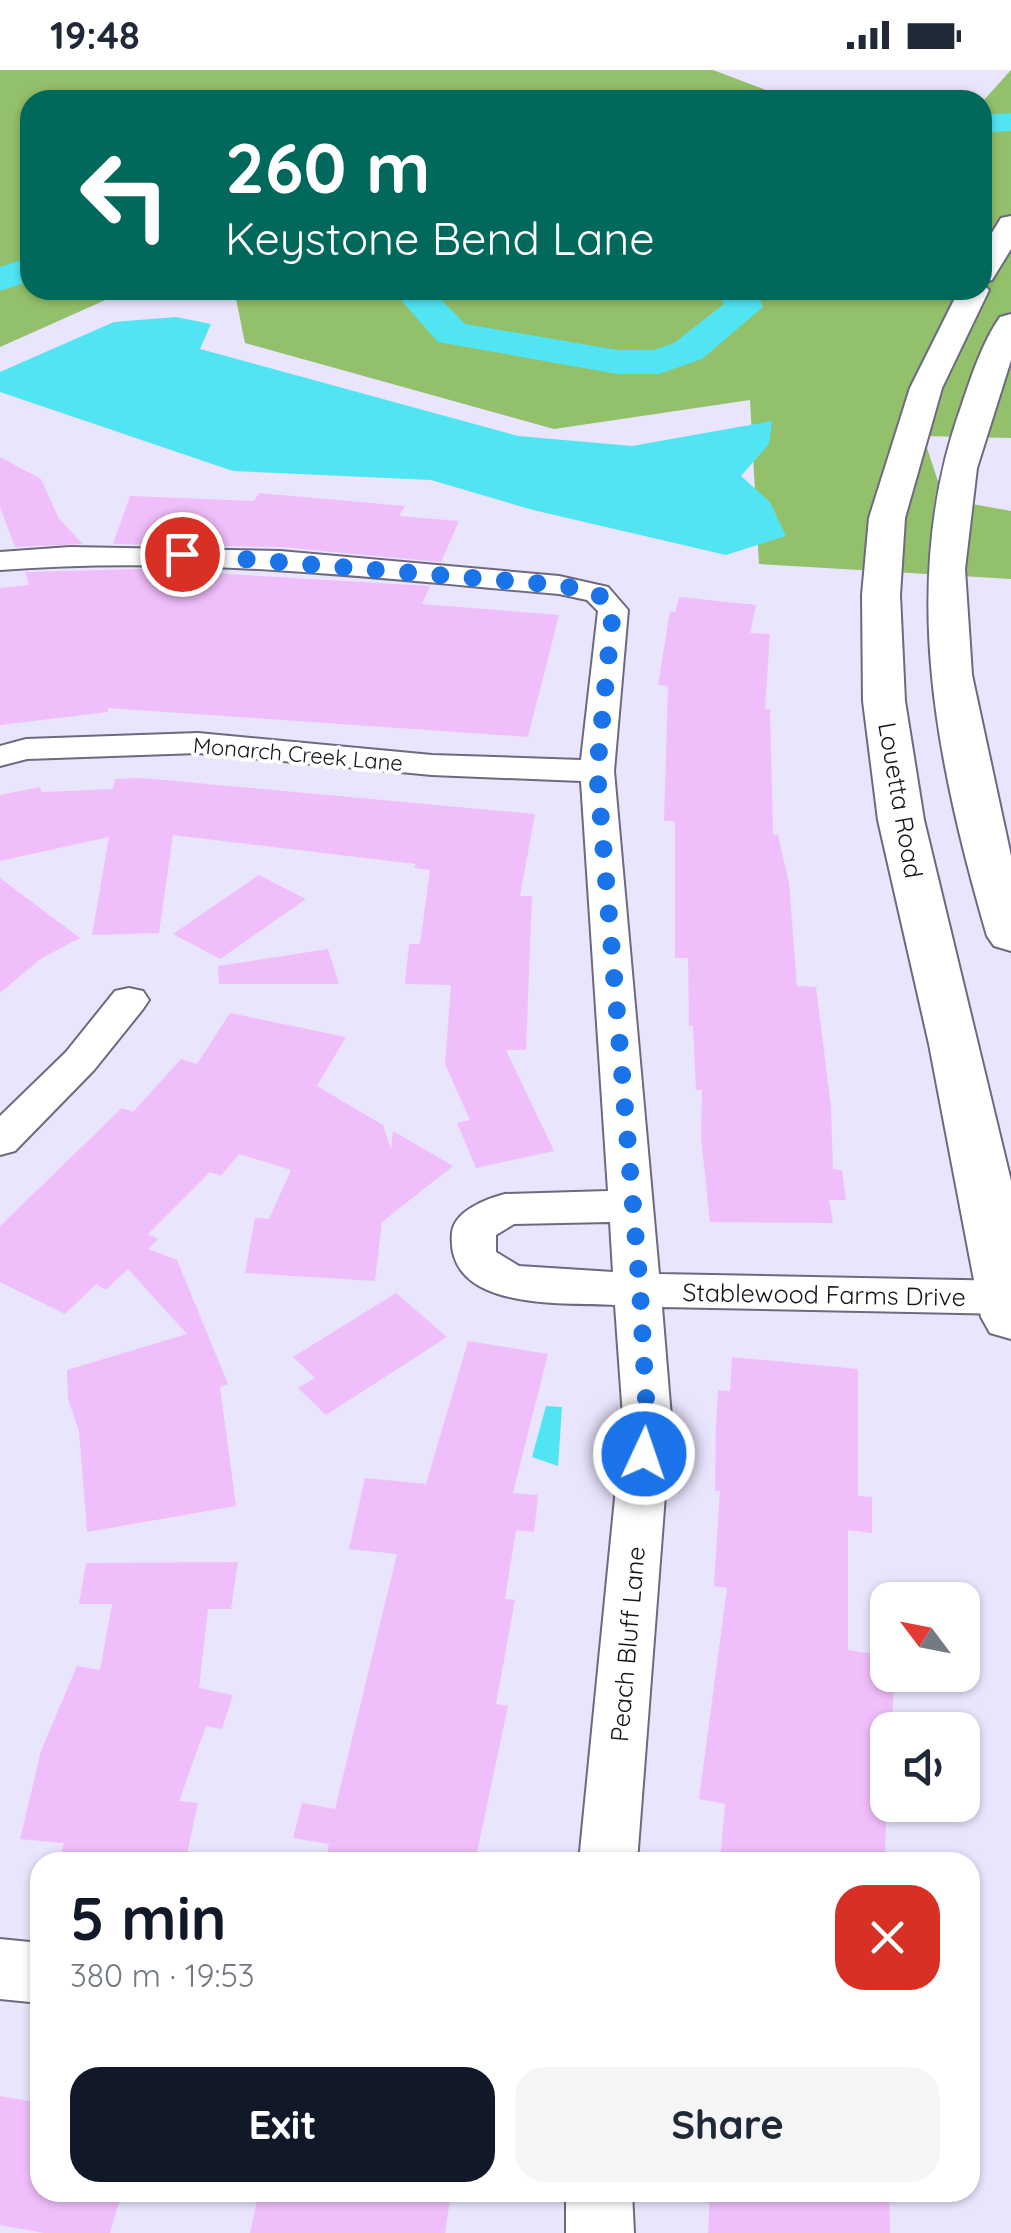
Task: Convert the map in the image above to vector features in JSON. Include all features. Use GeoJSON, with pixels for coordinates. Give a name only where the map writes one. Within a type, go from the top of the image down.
{"type":"FeatureCollection","features":[{"type":"Feature","properties":{"kind":"main road"},"geometry":{"type":"LineString","coordinates":[[992,257],[1011,224]]}},
{"type":"Feature","properties":{"kind":"main road","name":"Louetta Road"},"geometry":{"type":"LineString","coordinates":[[969,300],[926,388],[887,518],[880,596],[883,684],[901,820],[956,1044],[1009,1307]]}},
{"type":"Feature","properties":{"kind":"main road"},"geometry":{"type":"LineString","coordinates":[[1011,323],[982,390],[964,455],[950,519],[947,597],[956,703],[979,822],[1011,936]]}},
{"type":"Feature","properties":{"kind":"street","name":"Peach Bluff Lane"},"geometry":{"type":"LineString","coordinates":[[0,560],[74,552],[218,554],[559,585],[597,593],[613,610],[597,771],[647,1417],[609,1852]]}},
{"type":"Feature","properties":{"kind":"street","name":"Monarch Creek Lane"},"geometry":{"type":"LineString","coordinates":[[0,756],[26,749],[198,743],[432,765],[597,771]]}},
{"type":"Feature","properties":{"kind":"street"},"geometry":{"type":"LineString","coordinates":[[0,1141],[80,1061],[129,1000]]}},
{"type":"Feature","properties":{"kind":"street","name":"Stablewood Farms Drive"},"geometry":{"type":"LineString","coordinates":[[630,1206],[506,1209],[474,1228],[474,1260],[510,1282],[1009,1307]]}},
{"type":"Feature","properties":{"kind":"street"},"geometry":{"type":"LineString","coordinates":[[0,1969],[30,1971]]}},
{"type":"Feature","properties":{"kind":"street"},"geometry":{"type":"LineString","coordinates":[[598,2202],[600,2233]]}},
{"type":"Feature","properties":{"kind":"green space"},"geometry":{"type":"Polygon","coordinates":[[[0,70],[713,70],[766,90],[20,90],[20,300],[106,300],[0,347],[0,70]]]}},
{"type":"Feature","properties":{"kind":"green space"},"geometry":{"type":"Polygon","coordinates":[[[1011,70],[1011,438],[923,436],[944,499],[1011,511],[1011,579],[759,564],[750,400],[554,429],[245,343],[236,300],[992,300],[992,91],[1011,70]]]}},
{"type":"Feature","properties":{"kind":"water"},"geometry":{"type":"Polygon","coordinates":[[[176,317],[211,324],[200,349],[518,436],[632,446],[772,421],[769,444],[741,476],[770,502],[786,536],[726,555],[533,510],[431,480],[233,471],[0,392],[0,372],[114,322],[176,317]]]}},
{"type":"Feature","properties":{"kind":"water"},"geometry":{"type":"Polygon","coordinates":[[[546,1406],[562,1407],[558,1466],[532,1457],[546,1406]]]}},
{"type":"Feature","properties":{"kind":"building"},"geometry":{"type":"Polygon","coordinates":[[[0,457],[41,479],[59,519],[83,544],[15,547],[0,507],[0,457]]]}},
{"type":"Feature","properties":{"kind":"building"},"geometry":{"type":"Polygon","coordinates":[[[259,493],[405,506],[399,516],[459,521],[441,562],[280,547],[113,544],[130,496],[254,501],[259,493]]]}},
{"type":"Feature","properties":{"kind":"building"},"geometry":{"type":"Polygon","coordinates":[[[140,569],[430,586],[422,604],[559,615],[528,737],[108,708],[108,712],[0,725],[0,588],[29,585],[25,572],[140,569]]]}},
{"type":"Feature","properties":{"kind":"building"},"geometry":{"type":"Polygon","coordinates":[[[679,597],[756,605],[750,633],[770,634],[765,709],[770,709],[773,835],[778,835],[789,883],[797,986],[816,987],[831,1107],[833,1169],[842,1170],[846,1200],[829,1200],[833,1223],[710,1222],[701,1137],[702,1090],[696,1090],[693,1026],[689,1026],[688,958],[675,958],[675,821],[664,821],[668,686],[658,685],[670,611],[675,612],[679,597]]]}},
{"type":"Feature","properties":{"kind":"building"},"geometry":{"type":"Polygon","coordinates":[[[142,778],[535,814],[520,896],[532,896],[526,1050],[506,1050],[554,1151],[476,1168],[457,1123],[470,1120],[445,1064],[451,985],[405,984],[409,944],[420,944],[430,870],[414,868],[416,864],[173,835],[159,933],[92,935],[109,837],[0,861],[0,795],[40,787],[42,792],[113,789],[115,779],[142,778]]]}},
{"type":"Feature","properties":{"kind":"building"},"geometry":{"type":"Polygon","coordinates":[[[259,875],[306,899],[220,959],[173,934],[259,875]]]}},
{"type":"Feature","properties":{"kind":"building"},"geometry":{"type":"Polygon","coordinates":[[[0,878],[80,938],[42,958],[0,993],[0,878]]]}},
{"type":"Feature","properties":{"kind":"building"},"geometry":{"type":"Polygon","coordinates":[[[328,949],[339,984],[219,984],[218,966],[328,949]]]}},
{"type":"Feature","properties":{"kind":"building"},"geometry":{"type":"Polygon","coordinates":[[[230,1013],[346,1037],[317,1086],[383,1125],[391,1150],[393,1131],[453,1166],[382,1222],[375,1281],[245,1273],[255,1218],[269,1219],[291,1170],[239,1154],[221,1176],[210,1172],[148,1234],[158,1239],[148,1249],[177,1260],[228,1384],[220,1387],[236,1506],[87,1532],[79,1431],[68,1399],[67,1370],[187,1334],[128,1269],[106,1290],[96,1284],[65,1314],[0,1282],[0,1226],[122,1108],[133,1112],[181,1059],[197,1064],[230,1013]]]}},
{"type":"Feature","properties":{"kind":"building"},"geometry":{"type":"Polygon","coordinates":[[[396,1293],[447,1337],[326,1415],[298,1388],[315,1378],[293,1357],[396,1293]]]}},
{"type":"Feature","properties":{"kind":"building"},"geometry":{"type":"Polygon","coordinates":[[[468,1341],[548,1354],[513,1493],[538,1495],[534,1532],[516,1530],[505,1599],[515,1600],[496,1704],[508,1706],[477,1852],[327,1852],[329,1844],[293,1838],[302,1803],[335,1809],[397,1554],[349,1549],[365,1478],[426,1484],[468,1341]]]}},
{"type":"Feature","properties":{"kind":"building"},"geometry":{"type":"Polygon","coordinates":[[[732,1357],[858,1369],[858,1496],[872,1497],[872,1533],[848,1530],[848,1650],[870,1653],[870,1692],[893,1692],[893,1712],[870,1712],[870,1822],[886,1822],[885,1852],[721,1852],[725,1804],[699,1799],[727,1588],[714,1586],[720,1491],[715,1491],[718,1390],[730,1391],[732,1357]]]}},
{"type":"Feature","properties":{"kind":"building"},"geometry":{"type":"Polygon","coordinates":[[[238,1562],[231,1609],[208,1609],[199,1688],[233,1695],[222,1729],[206,1726],[179,1801],[198,1803],[187,1852],[62,1852],[64,1843],[20,1839],[41,1751],[77,1666],[100,1670],[112,1604],[79,1604],[86,1563],[238,1562]]]}},
{"type":"Feature","properties":{"kind":"building"},"geometry":{"type":"Polygon","coordinates":[[[0,2096],[30,2101],[30,2202],[119,2202],[110,2233],[44,2233],[0,2225],[0,2096]]]}},
{"type":"Feature","properties":{"kind":"building"},"geometry":{"type":"Polygon","coordinates":[[[257,2202],[450,2202],[445,2233],[250,2233],[257,2202]]]}},
{"type":"Feature","properties":{"kind":"building"},"geometry":{"type":"Polygon","coordinates":[[[710,2202],[889,2202],[890,2233],[708,2233],[710,2202]]]}},
{"type":"Feature","properties":{"kind":"waterway"},"geometry":{"type":"LineString","coordinates":[[992,123],[1011,122]]}},
{"type":"Feature","properties":{"kind":"waterway"},"geometry":{"type":"LineString","coordinates":[[0,280],[20,272]]}},
{"type":"Feature","properties":{"kind":"waterway"},"geometry":{"type":"LineString","coordinates":[[420,300],[452,334],[617,362],[659,362],[688,351],[744,307],[741,300]]}},
{"type":"Feature","properties":{"kind":"route"},"geometry":{"type":"LineString","coordinates":[[182,554],[559,585],[597,593],[613,610],[597,771],[630,1206],[640,1290],[647,1417],[644,1454]]}}]}
